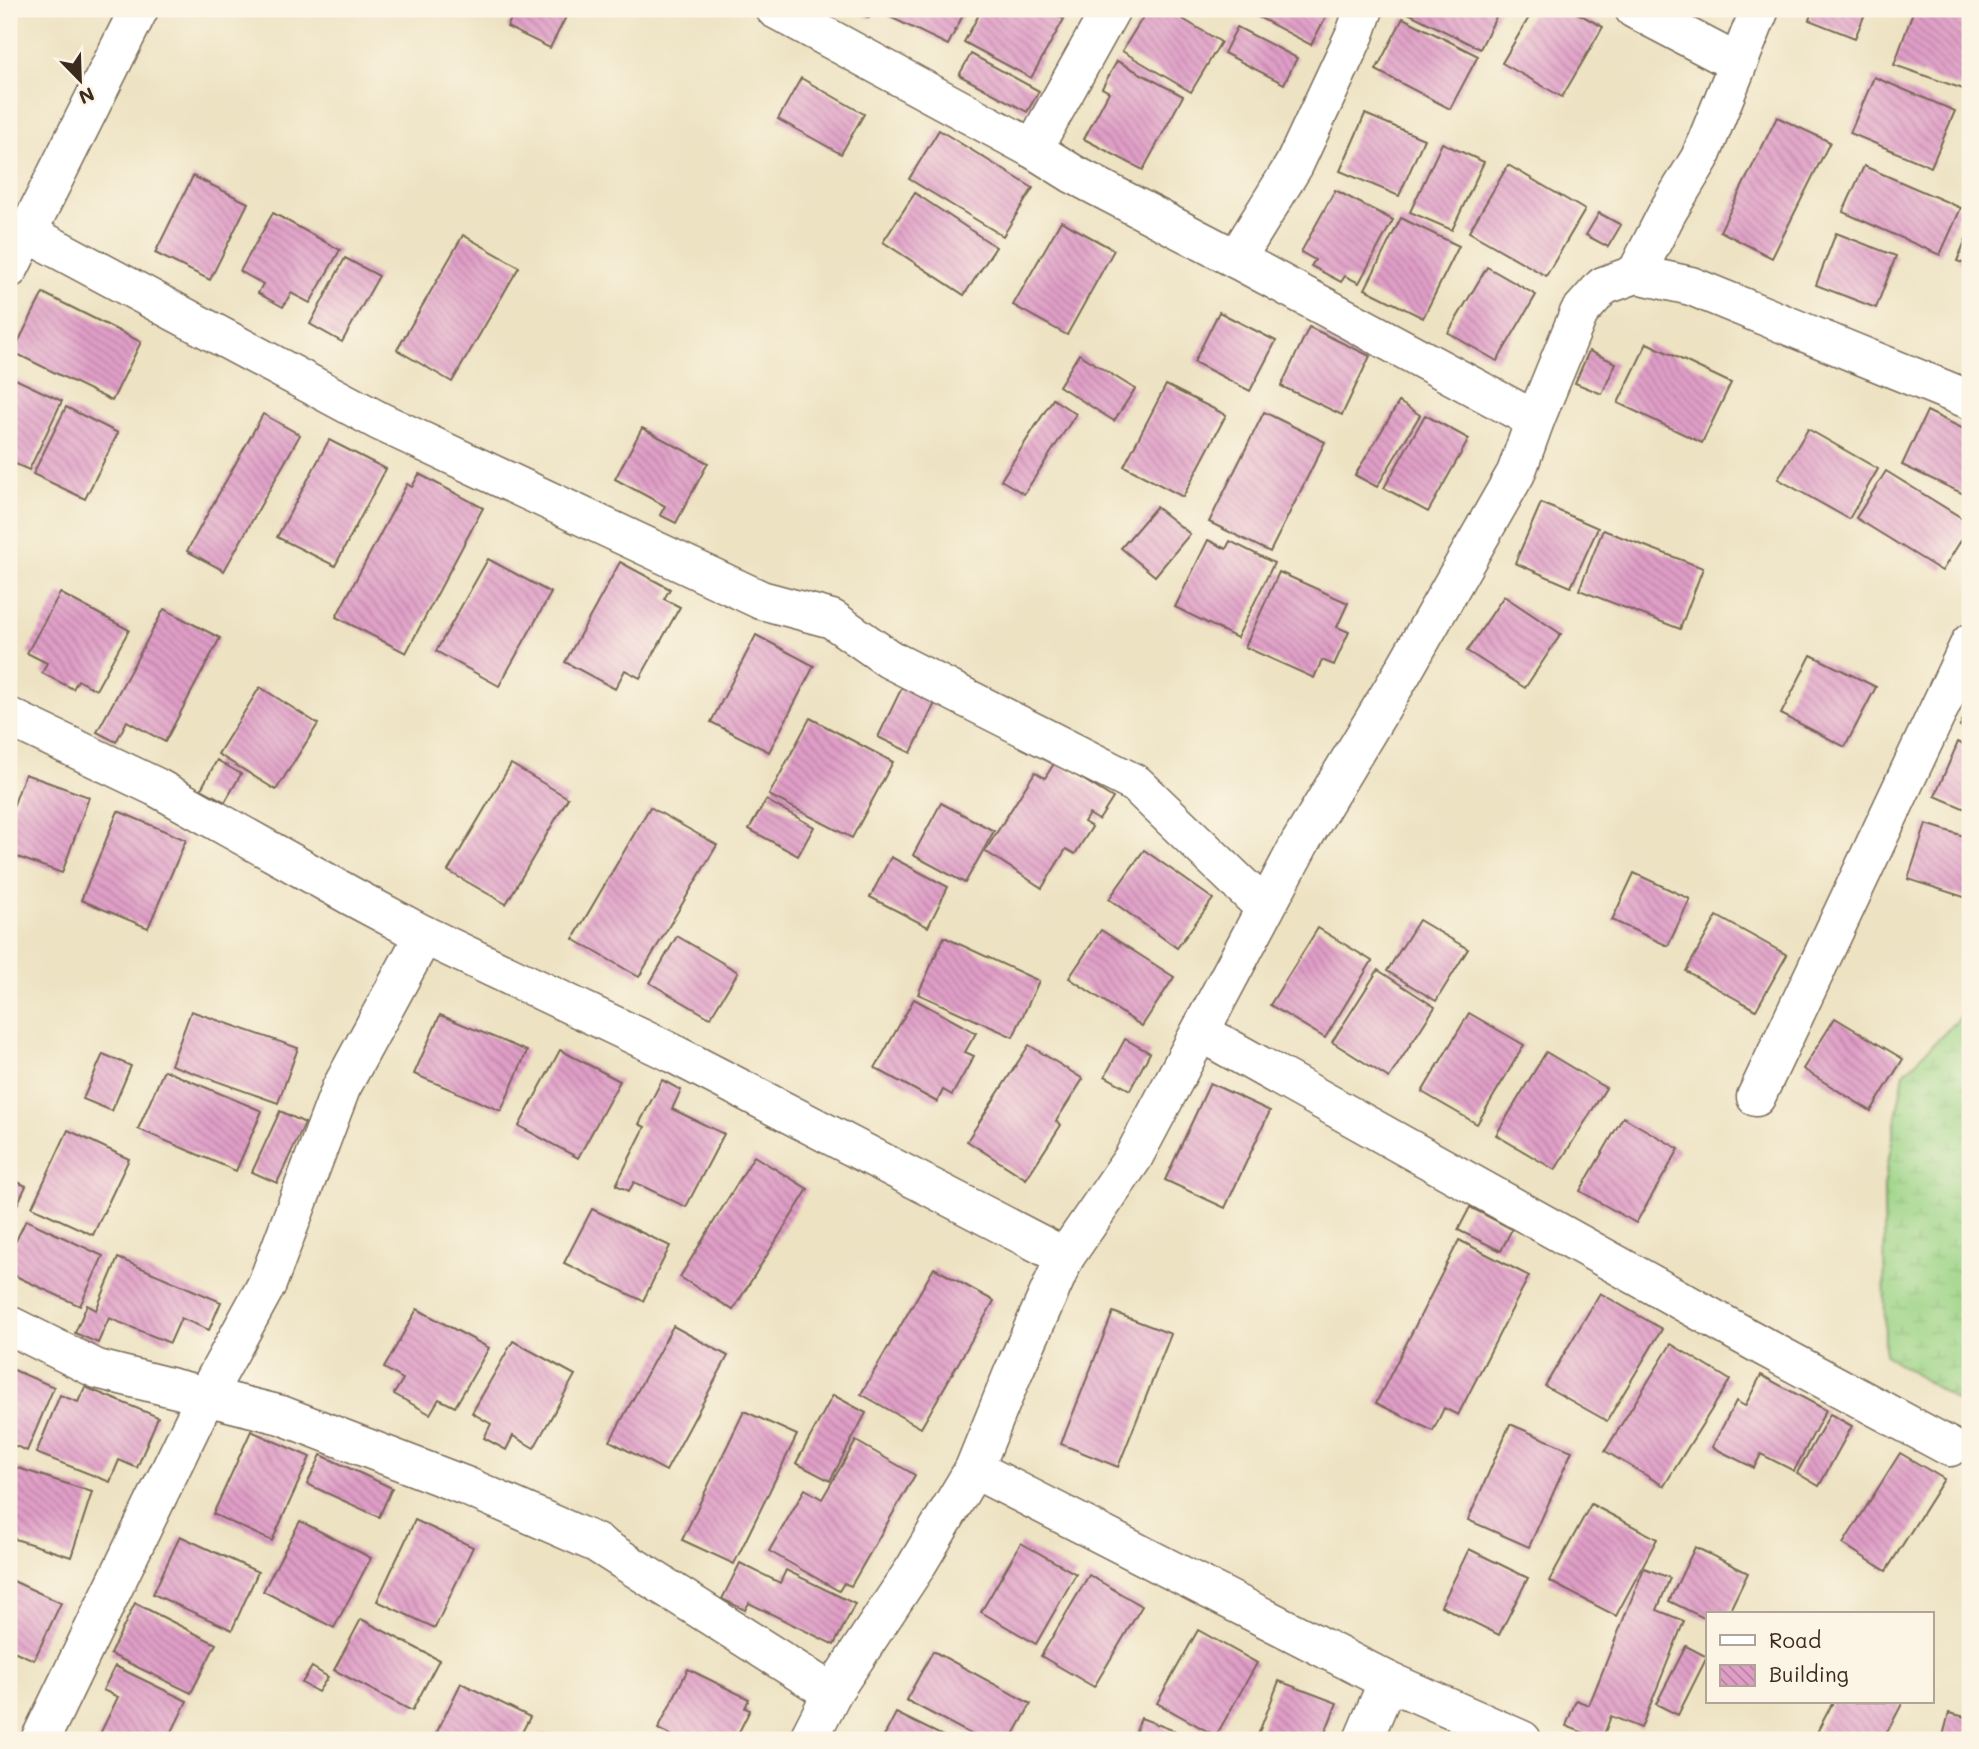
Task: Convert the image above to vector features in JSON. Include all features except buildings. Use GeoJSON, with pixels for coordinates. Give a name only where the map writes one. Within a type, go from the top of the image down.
{"type":"FeatureCollection","features":[{"type":"Feature","properties":{"kind":"street"},"geometry":{"type":"LineString","coordinates":[[9,269],[139,9]]}},
{"type":"Feature","properties":{"kind":"street"},"geometry":{"type":"LineString","coordinates":[[775,9],[1033,149],[1073,174],[1535,420]]}},
{"type":"Feature","properties":{"kind":"street"},"geometry":{"type":"LineString","coordinates":[[1033,149],[1111,9]]}},
{"type":"Feature","properties":{"kind":"street"},"geometry":{"type":"LineString","coordinates":[[1236,259],[1294,165],[1364,9]]}},
{"type":"Feature","properties":{"kind":"street"},"geometry":{"type":"LineString","coordinates":[[1634,9],[1737,63]]}},
{"type":"Feature","properties":{"kind":"street"},"geometry":{"type":"LineString","coordinates":[[1636,274],[1668,211],[1700,158],[1760,9]]}},
{"type":"Feature","properties":{"kind":"street"},"geometry":{"type":"LineString","coordinates":[[26,232],[379,421],[761,600],[832,619],[889,659],[1136,784],[1265,908]]}},
{"type":"Feature","properties":{"kind":"street"},"geometry":{"type":"LineString","coordinates":[[807,1740],[832,1693],[915,1568],[974,1469],[1065,1256],[1133,1157],[1300,843],[1401,675],[1517,473],[1535,420],[1579,313],[1603,286],[1636,274],[1691,286],[1970,400]]}},
{"type":"Feature","properties":{"kind":"street"},"geometry":{"type":"LineString","coordinates":[[1756,1097],[1970,643]]}},
{"type":"Feature","properties":{"kind":"street"},"geometry":{"type":"LineString","coordinates":[[9,718],[156,787],[424,935],[668,1051],[1065,1256]]}},
{"type":"Feature","properties":{"kind":"street"},"geometry":{"type":"LineString","coordinates":[[40,1740],[206,1396],[267,1284],[341,1087],[424,935]]}},
{"type":"Feature","properties":{"kind":"street"},"geometry":{"type":"LineString","coordinates":[[1200,1032],[1742,1335],[1950,1447]]}},
{"type":"Feature","properties":{"kind":"street"},"geometry":{"type":"LineString","coordinates":[[9,1325],[97,1369],[281,1415],[468,1487],[596,1544],[832,1693]]}},
{"type":"Feature","properties":{"kind":"street"},"geometry":{"type":"LineString","coordinates":[[974,1469],[1388,1681],[1522,1740]]}},
{"type":"Feature","properties":{"kind":"street"},"geometry":{"type":"LineString","coordinates":[[1363,1740],[1388,1681]]}},
{"type":"Feature","properties":{"kind":"green space"},"geometry":{"type":"Polygon","coordinates":[[[1970,1008],[1970,1409],[1885,1355],[1884,1186],[1904,1073],[1970,1008]]]}}]}
